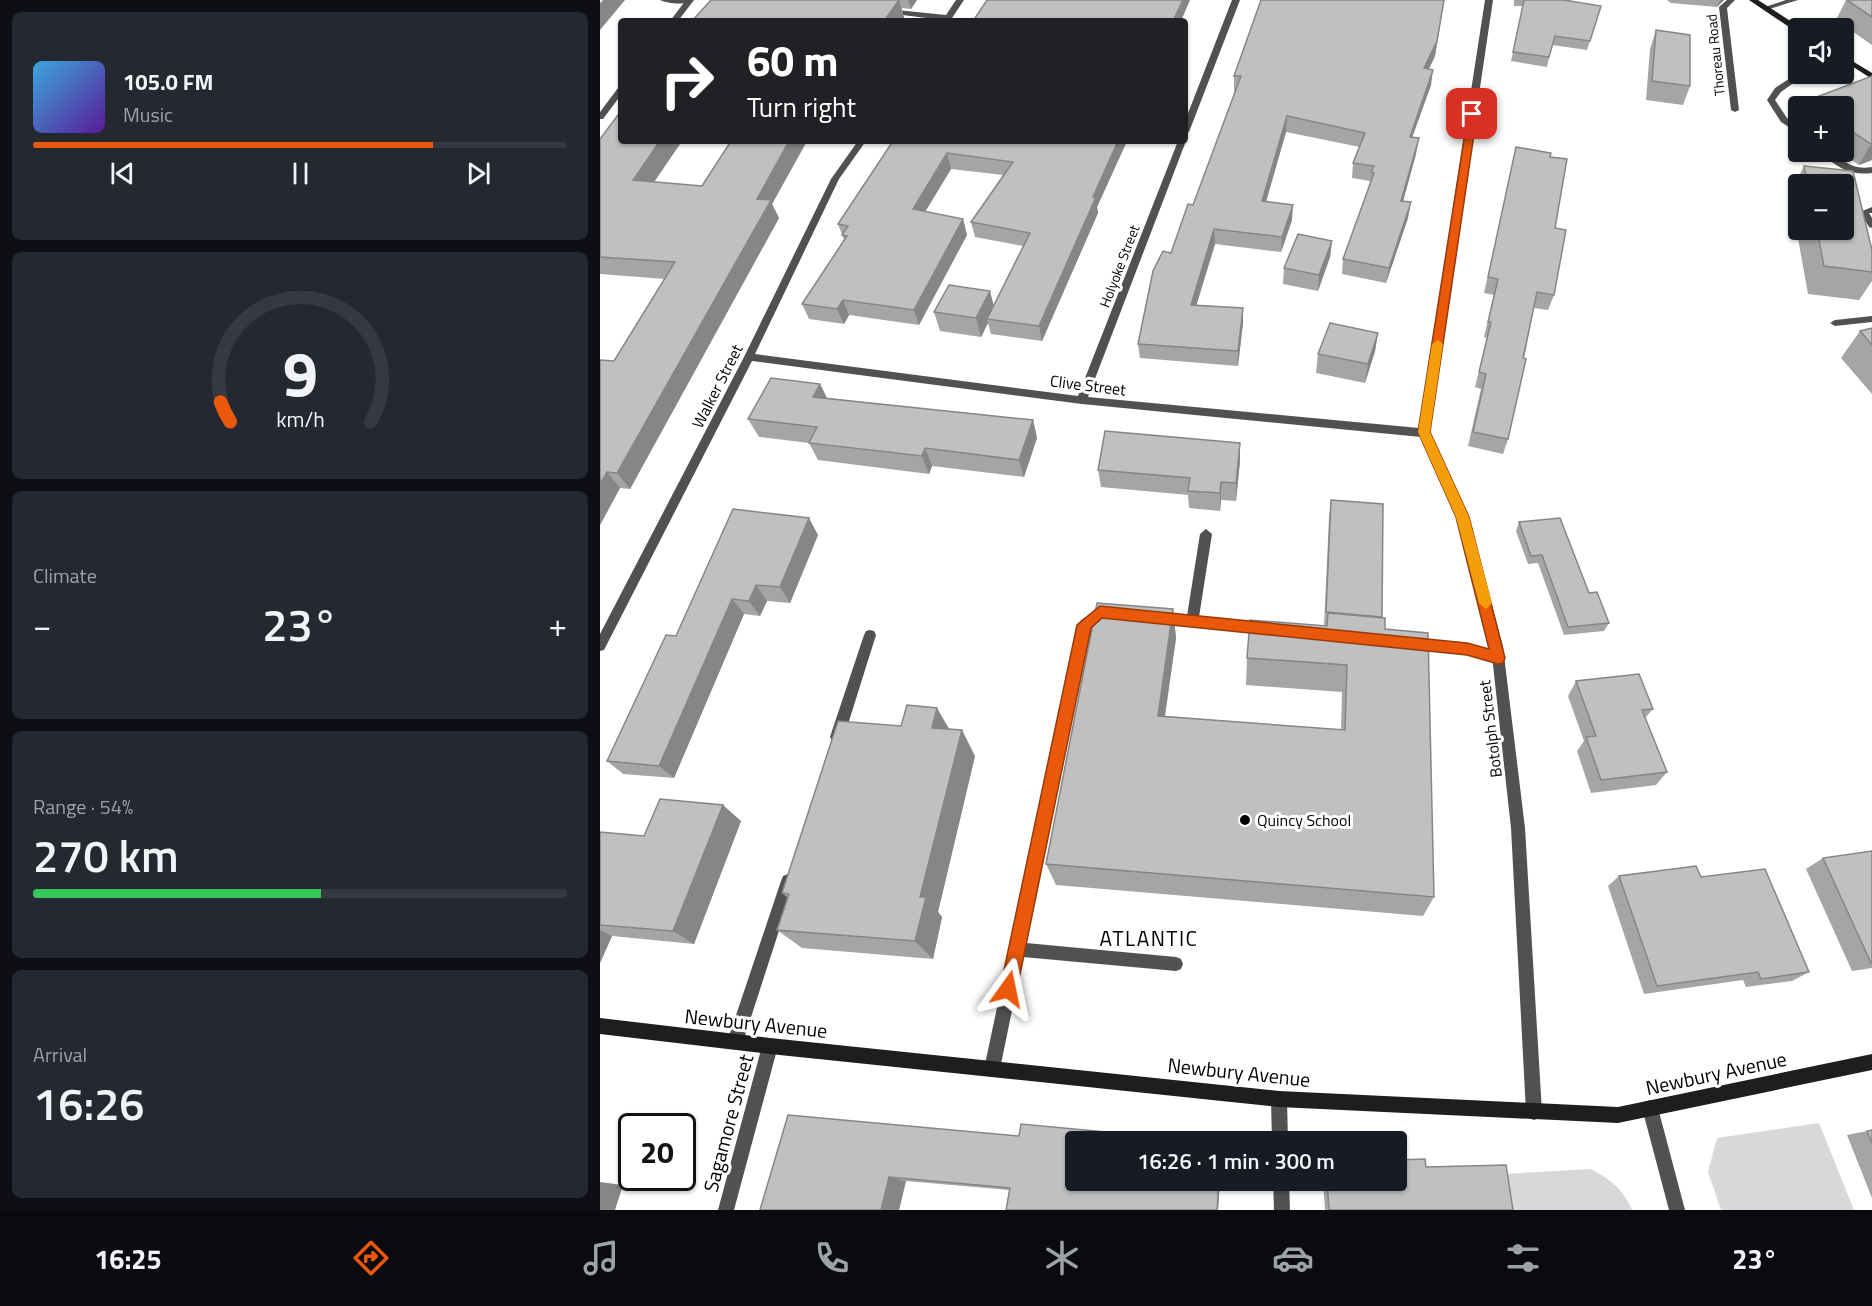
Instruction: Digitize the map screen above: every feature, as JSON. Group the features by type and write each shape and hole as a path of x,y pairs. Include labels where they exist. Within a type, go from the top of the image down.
{"street":[{"path":"664,0 689,1"},
{"path":"949,18 960,0"},
{"path":"1188,124 1236,0"},
{"path":"1425,433 1490,0"},
{"name":"Thoreau Road","path":"1731,0 1723,7 1735,110"},
{"path":"1754,0 1788,22"},
{"path":"1766,8 1794,0"},
{"path":"676,18 689,1"},
{"path":"882,11 940,18"},
{"path":"1854,65 1872,77"},
{"path":"1788,83 1778,90 1771,100 1788,123"},
{"path":"600,117 618,94"},
{"name":"Walker Street","path":"600,646 749,357 835,179 860,144"},
{"name":"Holyoke Street","path":"1082,400 1181,144"},
{"path":"1837,162 1846,169 1861,172 1872,170"},
{"path":"1872,210 1864,213 1872,225"},
{"path":"1835,323 1872,319"},
{"name":"Clive Street","path":"749,357 1082,400 1425,433"},
{"name":"Botolph Street","path":"1425,433 1462,517 1498,658 1518,828 1534,1112"},
{"path":"1192,621 1206,534"},
{"path":"992,1069 1084,625 1100,612 1123,614"},
{"path":"1146,616 1272,629"},
{"path":"833,748 870,635"},
{"path":"1399,642 1467,649 1498,658"},
{"path":"735,1042 791,873"},
{"path":"1016,949 1176,964"},
{"name":"Newbury Avenue","path":"600,1026 1279,1099 1618,1115 1872,1062"},
{"name":"Sagamore Street","path":"726,1210 770,1046"},
{"path":"1279,1099 1280,1131"},
{"path":"1650,1108 1677,1210"},
{"path":"1281,1191 1282,1210"}],"shaded area":[{"path":"1819,1123 1854,1210 1721,1210 1708,1172 1717,1138"},
{"path":"1591,1169 1616,1186 1625,1196 1632,1210 1510,1210 1504,1174"}],"building":[{"path":"711,0 899,0 886,18 695,18"},
{"path":"987,0 1183,0 1174,18 975,18"},
{"path":"1261,0 1444,0 1437,41 1424,68 1433,70 1410,137 1419,138 1401,201 1411,202 1389,268 1343,259 1374,173 1371,172 1374,166 1353,163 1365,133 1287,116 1262,201 1293,205 1282,237 1214,229 1191,305 1243,308 1238,351 1138,344 1153,271 1163,251 1171,253 1188,204 1193,205 1241,76 1234,76"},
{"path":"1524,0 1564,0 1601,6 1590,41 1555,36 1549,57 1513,52"},
{"path":"1847,0 1872,0 1872,17"},
{"path":"1656,30 1690,35 1690,86 1652,81"},
{"path":"1872,76 1871,144 1854,133 1854,96 1819,96"},
{"path":"618,115 618,144 658,144 633,180 702,186 729,144 787,144 757,199 771,200 617,473 607,472 600,484 600,360 614,361 675,262 600,257 600,139"},
{"path":"891,144 1117,144 1039,326 987,319 1030,233 971,222 1013,162 947,153 913,209 963,219 914,310 843,300 837,309 802,304 847,236 842,235 848,226 838,224"},
{"path":"1516,147 1551,153 1550,157 1567,159 1555,228 1566,230 1554,295 1537,292 1523,358 1526,359 1508,439 1473,432 1486,374 1479,372 1498,279 1488,277"},
{"path":"1804,166 1853,171 1854,174 1806,174"},
{"path":"1854,175 1872,250 1872,272 1824,266 1819,240 1854,240"},
{"path":"1298,234 1332,241 1319,275 1284,268"},
{"path":"949,285 990,291 976,318 934,312"},
{"path":"1330,323 1378,333 1368,364 1318,354"},
{"path":"1872,328 1872,345 1860,331"},
{"path":"771,378 820,384 813,397 1033,420 1019,460 925,448 922,456 809,443 817,427 748,419"},
{"path":"1105,431 1240,443 1236,483 1221,482 1220,493 1188,491 1190,478 1098,470"},
{"path":"1331,500 1383,504 1382,617 1326,612"},
{"path":"733,509 809,518 780,587 756,585 749,601 732,599 659,766 607,761 666,635 676,636"},
{"path":"1560,518 1589,593 1597,592 1609,623 1568,627 1542,555 1531,556 1519,522"},
{"name":"Quincy School","path":"1097,603 1173,609 1158,716 1345,730 1347,665 1247,658 1250,620 1327,626 1328,613 1385,618 1385,629 1428,633 1434,897 1046,864"},
{"path":"1639,674 1653,709 1642,710 1667,772 1601,780 1586,737 1596,736 1576,681"},
{"path":"907,705 937,708 932,728 962,730 920,897 926,897 915,941 777,930 789,894 782,893 838,721 901,726"},
{"path":"660,799 723,805 673,931 600,925 600,832 644,836"},
{"path":"1872,851 1872,962 1871,963 1823,858"},
{"path":"1696,866 1701,877 1765,869 1809,972 1761,979 1758,972 1657,986 1619,876"},
{"path":"788,1115 1019,1136 1021,1124 1096,1131 1065,1131 1065,1191 1218,1191 1217,1210 1006,1210 1010,1188 889,1177 881,1210 760,1210"},
{"path":"1872,1130 1872,1143 1867,1131"},
{"path":"1425,1159 1426,1167 1506,1165 1513,1210 1329,1210 1328,1191 1407,1191 1407,1160"}],"slow traffic":[{"path":"1438,344 1424,432 1462,517 1486,603"}],"place":[{"name":"Quincy School","path":"1245,820"}],"district":[{"name":"ATLANTIC","path":"1149,938"}],"route":[{"path":"1008,989 1084,625 1100,612 1467,649 1498,658 1462,517 1424,432 1472,114"}]}
